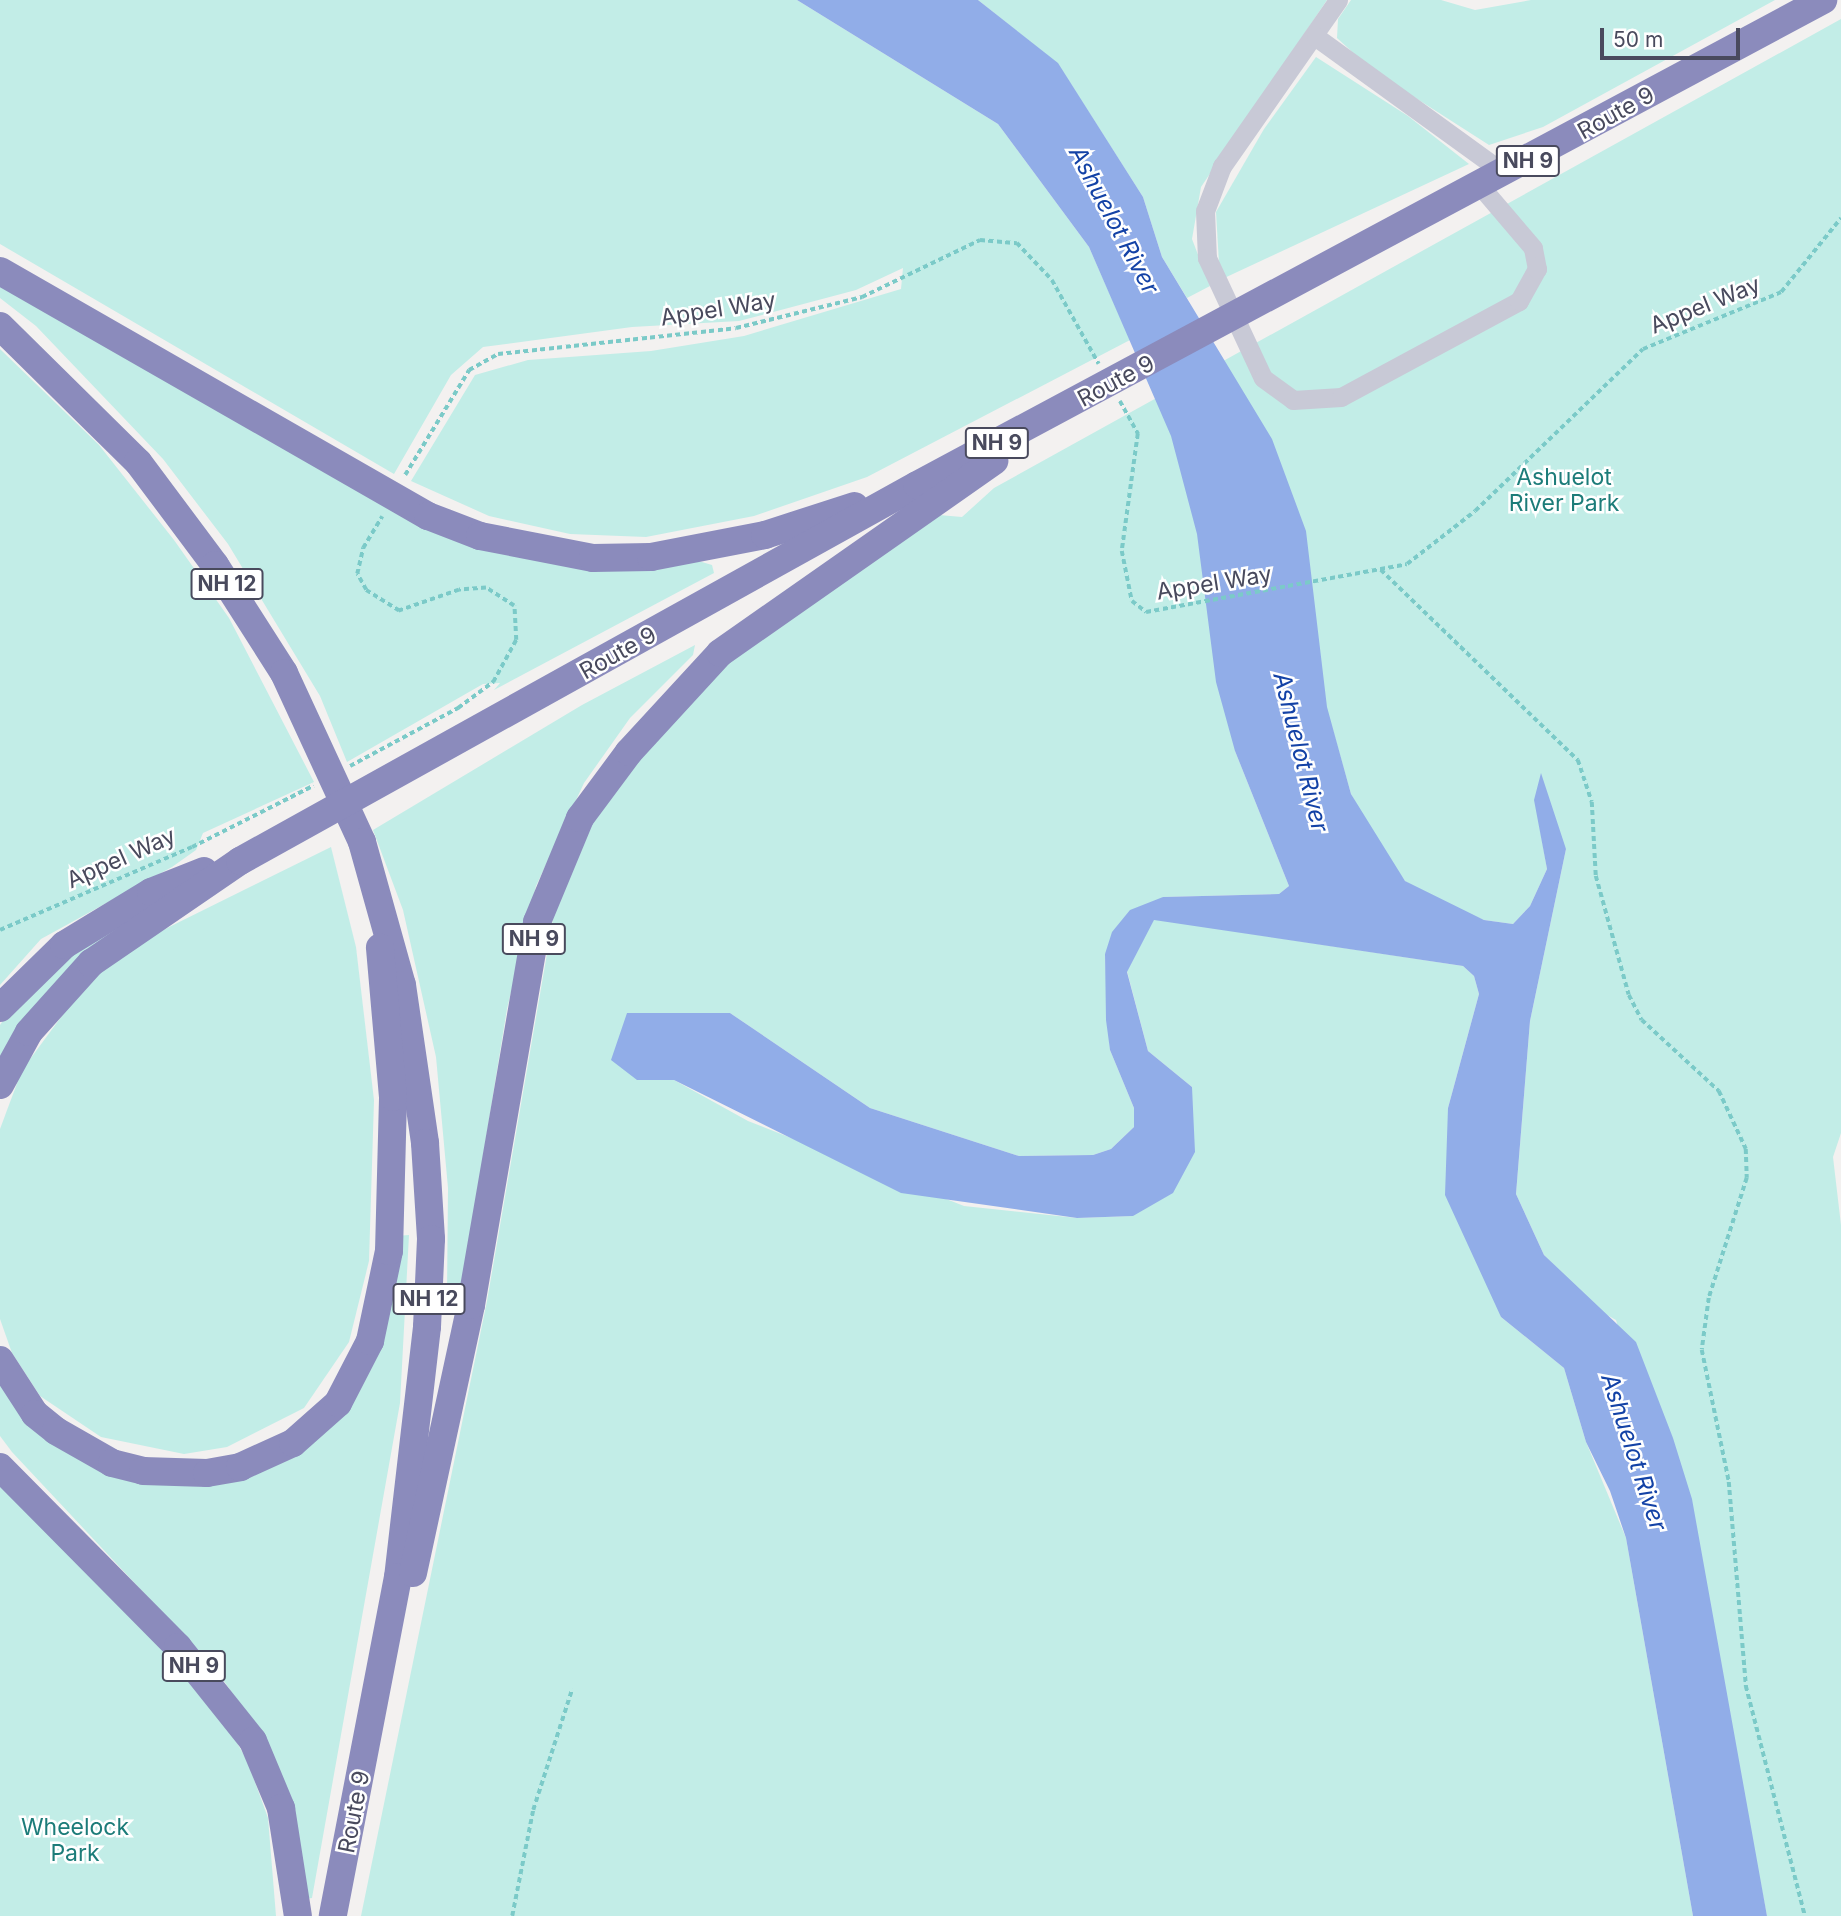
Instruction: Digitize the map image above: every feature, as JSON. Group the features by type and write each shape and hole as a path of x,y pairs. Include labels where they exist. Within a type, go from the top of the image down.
{"highway":[{"name":"Route 9","path":"240,861 412,769 917,485 1493,181 1823,0"},
{"path":"0,271 428,516 538,550 593,558 704,549 917,485"},
{"name":"NH 12","path":"0,326 106,425 215,565 314,731 362,842 377,893 418,1079 431,1239 419,1420 375,1707"},
{"name":"NH 9","path":"375,1707 429,1517 537,922 580,818 629,752 720,653 1078,401"},
{"path":"0,1085 37,1022 91,963 240,861"},
{"name":"NH 9","path":"0,1008 64,945 98,922 151,892 240,861"},
{"path":"0,1360 35,1414 63,1437 112,1463 144,1471 177,1474 240,1467 293,1443 338,1403 370,1341 389,1251 393,1097 377,893"},
{"name":"NH 9","path":"0,1467 178,1647 253,1741 281,1808 298,1916"},
{"name":"Route 9","path":"333,1916 375,1707"}],"lane":[{"path":"1317,37 1493,181 1533,248 1537,269 1519,301 1341,397 1317,402 1280,394 1263,378 1218,287 1203,224 1211,186 1222,166 1317,37 1338,0"}],"path":[{"name":"Appel Way","path":"1118,398 1138,434 1122,551 1132,601 1146,612 1342,579 1407,564 1435,546 1643,349 1781,292 1841,218"},
{"name":"Appel Way","path":"405,475 469,370 498,354 736,328 862,297 980,240 1017,243 1052,280 1105,374"},
{"path":"382,516 363,548 357,574 381,604 406,610 459,590 486,588 514,606 516,625 513,650 493,682 403,738"},
{"path":"1381,570 1577,760 1590,792 1596,876 1629,995 1642,1020 1719,1091 1746,1149 1747,1178 1709,1298 1702,1350 1729,1482 1746,1686 1805,1916"},
{"name":"Appel Way","path":"0,930 255,816"},
{"path":"512,1916 533,1810 572,1689"}],"green space":[{"path":"0,0 797,0 998,124 1089,247 1130,340 867,477 754,516 646,537 570,534 489,516 411,481 475,375 528,360 651,351 744,336 901,289 903,268 856,290 739,321 632,327 483,347 451,375 394,474 0,244"},
{"path":"978,0 1327,0 1201,187 1192,239 1210,286 1187,298 1162,257 1143,197 1058,64"},
{"path":"1351,0 1441,0 1475,10 1531,0 1775,0 1543,127 1489,145 1372,70 1337,38 1338,19"},
{"name":"Ashuelot River Park","path":"1841,19 1841,1133 1833,1157 1841,1225 1841,1916 1767,1916 1726,1708 1616,1320 1598,1310 1544,1255 1516,1194 1530,1021 1566,849 1535,800 1547,869 1530,906 1513,924 1484,920 1429,897 1405,881 1380,848 1351,794 1332,727 1235,751 1289,886 1279,894 1163,897 1105,954 1110,1050 1134,1108 1134,1127 1111,1149 1093,1155 1019,1156 870,1108 730,1013 627,1013 637,1080 674,1080 748,1121 964,1206 1077,1218 1133,1216 1192,1087 1148,1051 1127,971 1154,919 1463,966 1474,976 1479,994 1448,1108 1501,1317 1564,1368 1586,1442 1626,1538 1693,1916 361,1916 487,1301 558,890 593,813 656,736 738,650 939,515 962,517 994,488"},
{"path":"1316,57 1408,116 1469,164 1220,280 1216,212 1264,129"},
{"path":"0,278 424,521 702,562 712,565 714,573 494,690 500,683 483,684 347,762 320,696 228,544 163,459 36,326 0,298"},
{"path":"0,349 99,445 174,540 229,618 314,782 203,833 196,850 172,867 41,939 0,985"},
{"path":"695,645 693,655 630,718 584,783 536,886 507,1009 462,1286 453,1305 447,1294 448,1188 436,1057 403,910 373,830 582,705"},
{"path":"331,847 356,947 374,1100 369,1261 349,1342 304,1408 227,1447 184,1454 101,1437 40,1396 12,1353 0,1319 0,1129 22,1070 84,986 115,961 151,936"},
{"path":"139,906 0,1069 0,1025 21,994"},
{"path":"409,1235 400,1403 312,1898 304,1899 244,1710 217,1671 0,1436 0,1378 32,1419 190,1479 326,1421 396,1236"},
{"name":"Wheelock Park","path":"0,1477 212,1700 247,1760 268,1818 276,1916 0,1916"}],"water":[{"name":"Ashuelot River","path":"797,0 978,0 1058,63 1143,197 1162,257 1272,439 1306,531 1327,707 1351,794 1405,881 1484,920 1513,924 1530,906 1547,869 1534,800 1541,773 1566,849 1530,1021 1516,1194 1544,1255 1636,1342 1673,1438 1692,1499 1767,1916 1693,1916 1626,1538 1610,1491 1586,1442 1564,1368 1501,1317 1445,1195 1448,1108 1479,994 1474,976 1463,966 1154,920 1127,972 1148,1051 1192,1087 1195,1152 1173,1193 1133,1216 1077,1218 901,1193 674,1080 637,1080 611,1060 627,1013 730,1013 870,1108 1019,1156 1093,1155 1111,1149 1134,1127 1134,1108 1110,1050 1106,1020 1105,954 1112,932 1130,910 1163,897 1279,894 1289,886 1235,751 1216,682 1197,534 1171,436 1089,247 998,124"}]}
